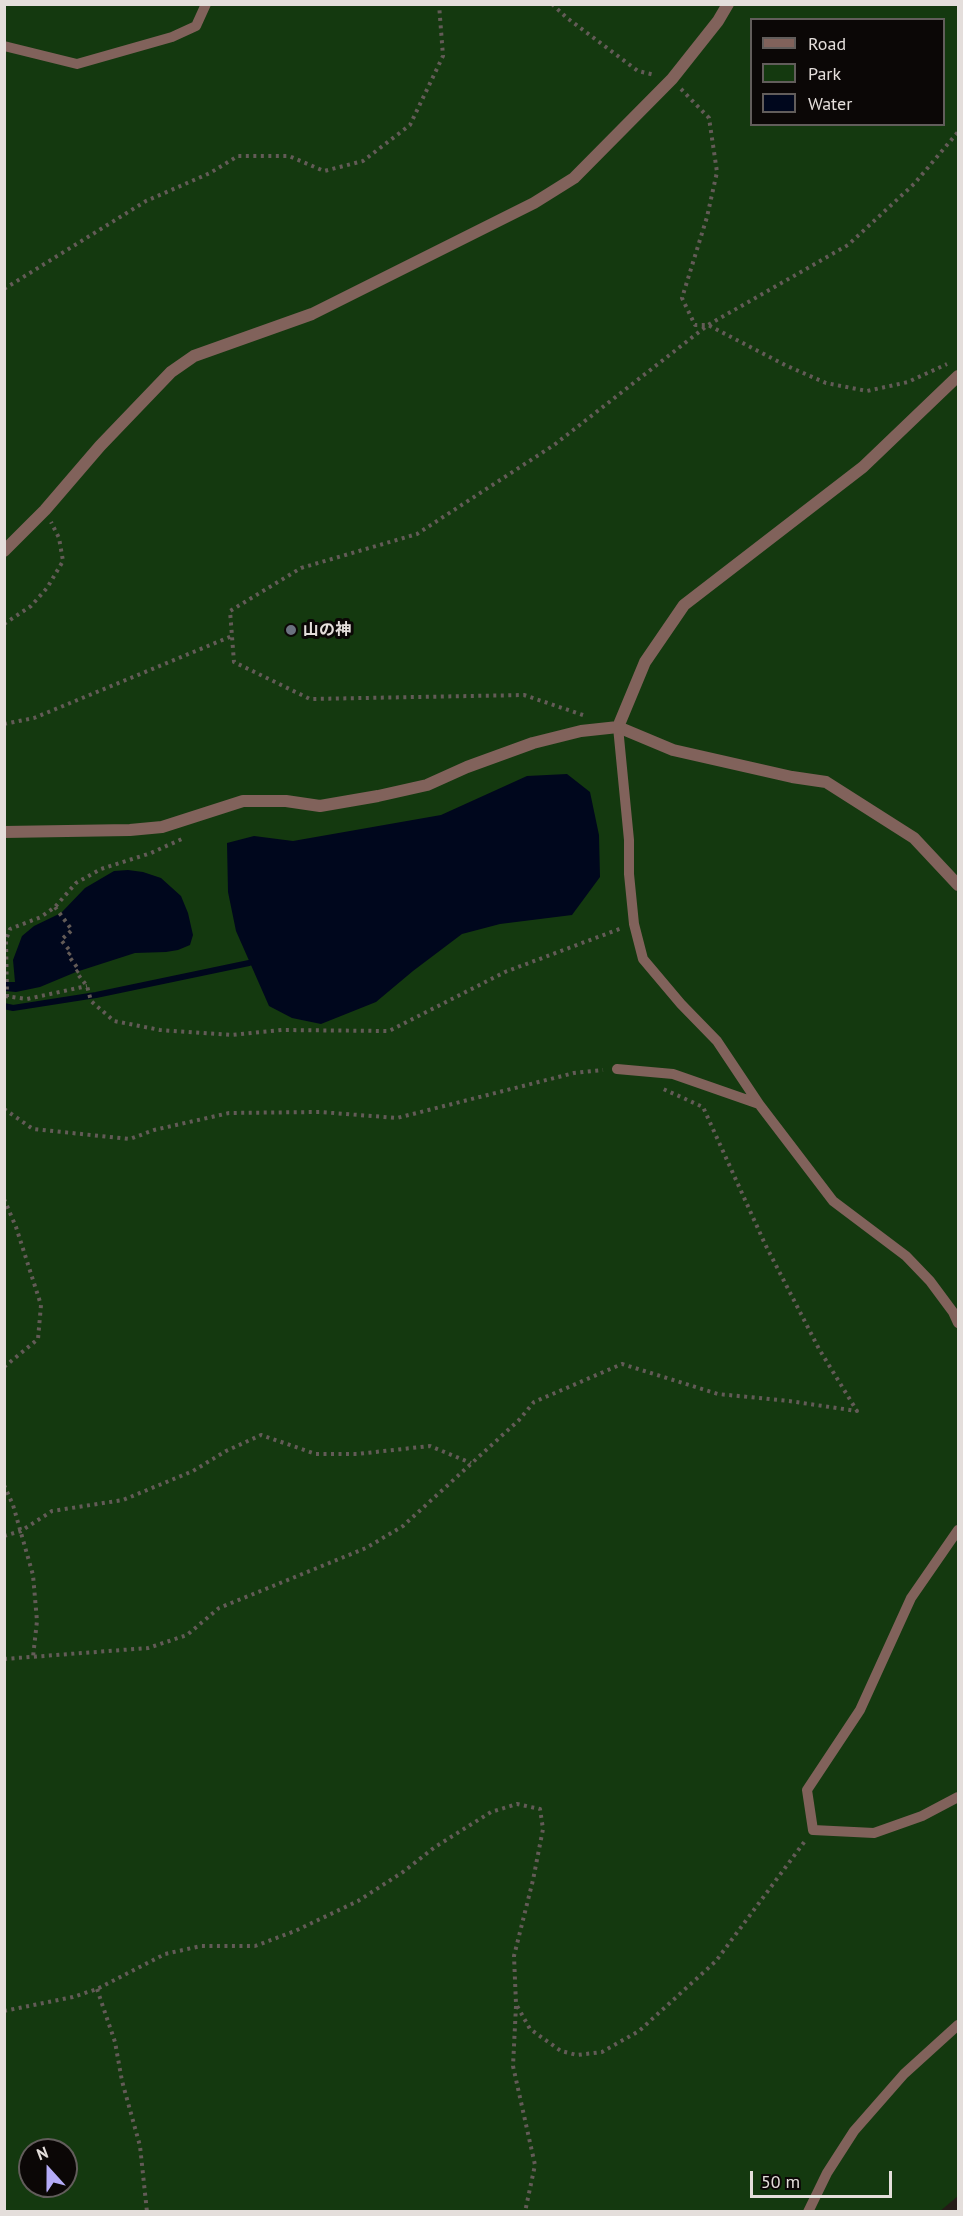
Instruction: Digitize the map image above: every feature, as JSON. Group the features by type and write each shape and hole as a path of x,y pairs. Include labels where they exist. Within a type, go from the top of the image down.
{"street":[{"path":"4,551 45,510 100,446 171,372 194,356 312,314 534,203 574,178 672,79 718,21 728,4"},
{"path":"618,727 645,662 684,605 863,466 958,376"},
{"path":"4,832 130,830 162,827 243,801 286,801 320,806 332,804 427,785 467,767 533,743 581,731 618,727 673,750 792,777 826,782 914,838 958,885"}],"lane":[{"path":"4,46 77,64 172,37 196,26 206,4"},
{"path":"618,727 629,840 629,874 634,924 643,959 681,1004 717,1041 759,1104 833,1201 906,1256 930,1281 953,1312 958,1323"},
{"path":"616,1069 673,1074 759,1104"},
{"path":"958,1530 911,1599 860,1710 807,1790 813,1830 874,1833 922,1816 958,1797"},
{"path":"808,2211 827,2173 854,2131 904,2074 958,2025"}],"path":[{"path":"4,289 146,201 210,173 238,156 289,156 324,171 363,161 410,125 443,56 439,4"},
{"path":"552,4 567,18 638,71 672,79 709,118 717,172 707,217 682,298 695,325 708,325 785,365 826,383 867,391 908,382 953,361"},
{"path":"586,716 524,695 310,699 234,662 230,611 301,568 417,534 554,445 708,325 848,245 914,184 958,132"},
{"path":"4,624 31,606 47,588 63,561 59,538 45,510"},
{"path":"4,724 34,718 232,636"},
{"path":"87,986 27,999 6,997 8,991 6,940 10,929 41,917 55,907 76,883 101,869 151,853 187,836"},
{"path":"55,907 72,930 60,940 71,952 68,956 79,970 76,972 87,986 91,1001 114,1021 160,1030 232,1035 282,1030 389,1031 505,972 634,924"},
{"path":"4,1109 33,1129 130,1139 154,1130 229,1113 320,1112 398,1118 574,1074 616,1069"},
{"path":"4,1659 148,1648 188,1635 219,1608 366,1548 403,1526 519,1420 534,1402 622,1364 718,1394 857,1411 819,1349 765,1245 703,1107 651,1084"},
{"path":"4,1199 16,1227 41,1305 38,1339 4,1367"},
{"path":"4,1536 21,1531 52,1511 123,1500 193,1471 226,1451 261,1435 316,1454 357,1454 430,1446 471,1464"},
{"path":"4,1485 13,1505 33,1575 37,1621 33,1657"},
{"path":"4,2011 73,1997 97,1989 165,1954 201,1946 255,1946 295,1932 358,1901 403,1872 435,1847 491,1812 517,1804 540,1809 543,1829 514,1956 516,2004 513,2066 535,2165 525,2211"},
{"path":"516,2004 530,2029 561,2051 577,2055 602,2052 621,2042 639,2031 716,1960 813,1830"},
{"path":"97,1989 115,2042 122,2081 140,2146 147,2211"}],"green space":[{"path":"5,5 958,5 958,2196 939,2212 5,2212"}],"water":[{"path":"567,774 590,792 599,835 600,877 572,915 500,924 462,934 376,1002 321,1024 292,1018 269,1006 236,931 228,892 227,843 254,836 293,841 441,815 527,776"},
{"path":"128,870 161,878 181,896 193,935 190,945 166,952 135,953 76,972 40,987 16,992 5,991 5,982 15,982 13,960 22,936 34,926 61,913 85,888 114,871"}],"waterway":[{"path":"4,1006 13,1008 96,995 249,963"}],"place":[{"name":"山の神","path":"291,630"}]}
